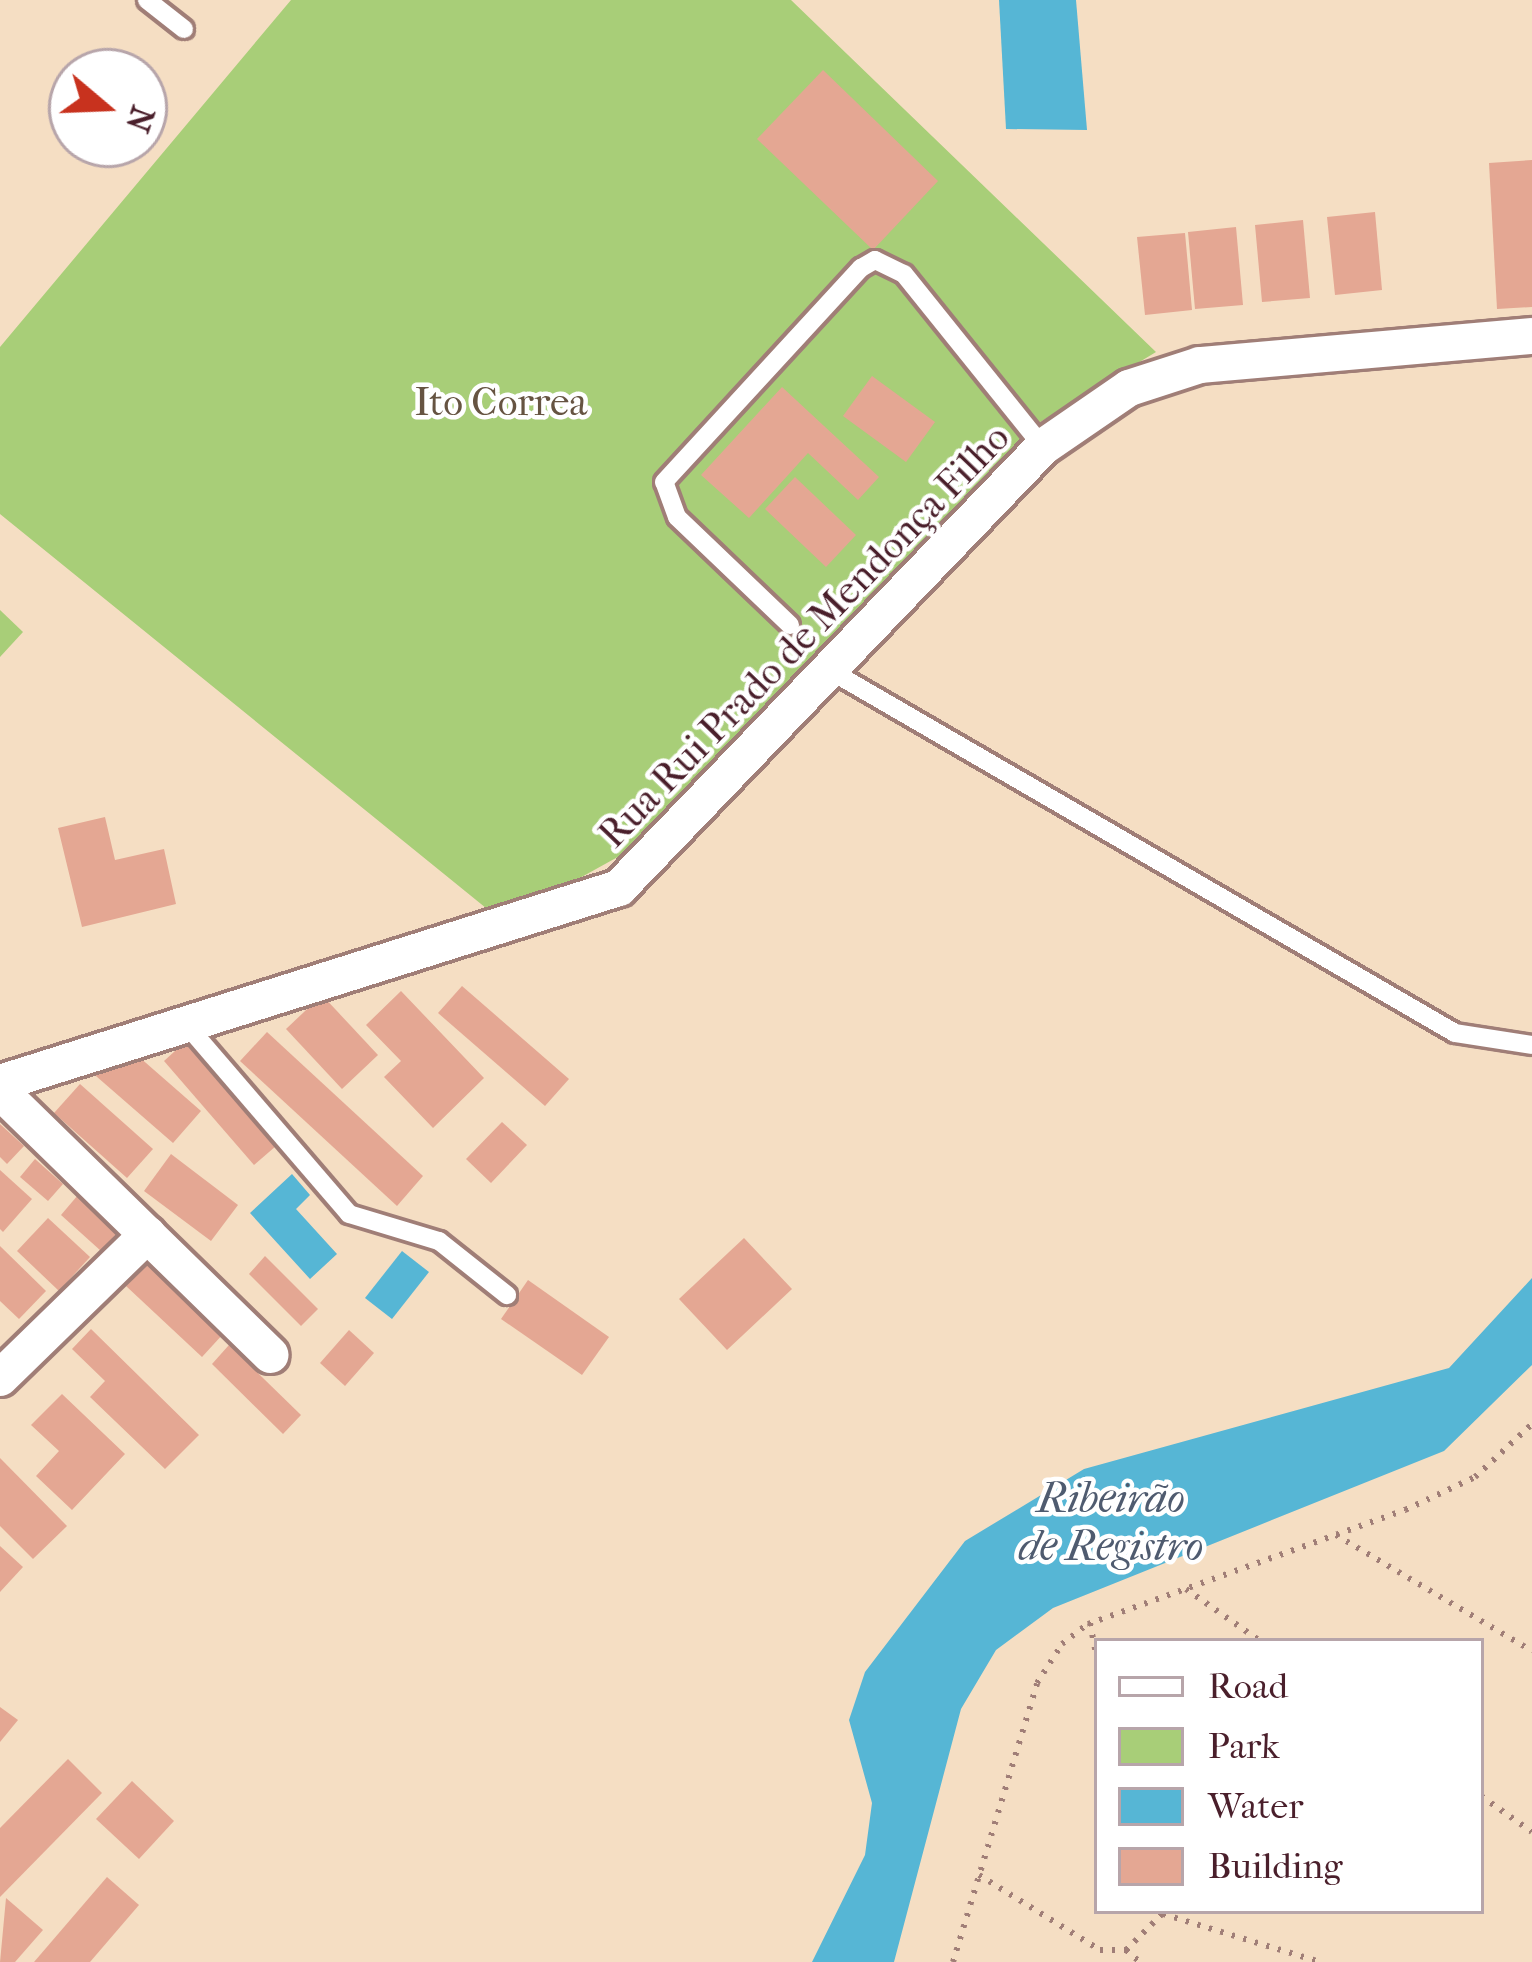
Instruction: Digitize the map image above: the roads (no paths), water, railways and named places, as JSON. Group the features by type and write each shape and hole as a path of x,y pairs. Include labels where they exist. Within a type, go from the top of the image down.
{"street":[{"name":"Rua Rui Prado de Mendonça Filho","path":"0,1087 184,1022 522,927 620,888 1043,448 1129,388 1200,365 1532,336"},
{"path":"0,1087 271,1355"},
{"path":"0,1378 148,1234"}],"lane":[{"path":"147,0 184,29"},
{"path":"790,625 677,518 664,482 861,268 875,260 904,274 1043,448"},
{"path":"831,671 1455,1033 1532,1045"},
{"path":"184,1022 350,1214 439,1241 507,1295"}],"water":[{"path":"999,0 1076,0 1087,130 1006,129"},
{"path":"292,1174 310,1195 296,1209 337,1254 310,1279 250,1213"},
{"path":"402,1251 429,1272 392,1319 365,1298"},
{"name":"Ribeirão de Registro","path":"1532,1278 1532,1365 1444,1451 1053,1608 996,1650 961,1709 894,1962 812,1962 865,1855 872,1803 849,1720 865,1672 965,1541 1084,1469 1449,1368"}],"park label":[{"name":"Ito Correa","path":"501,402"}]}
